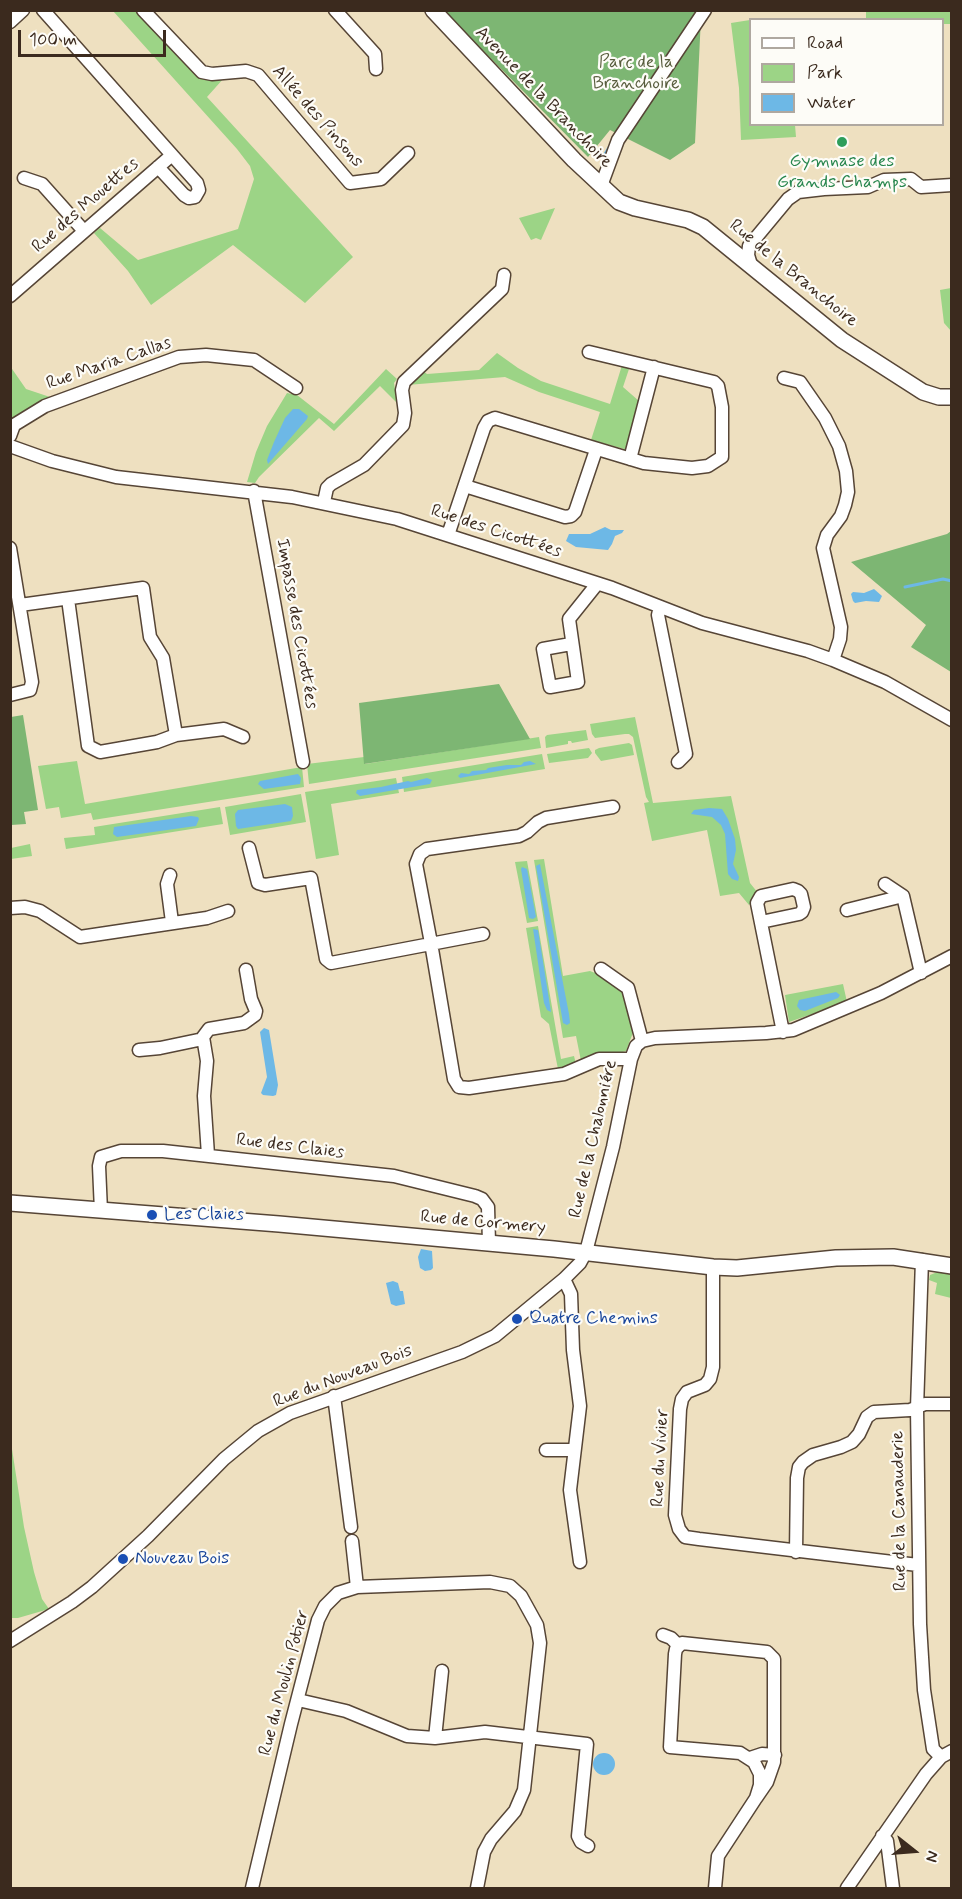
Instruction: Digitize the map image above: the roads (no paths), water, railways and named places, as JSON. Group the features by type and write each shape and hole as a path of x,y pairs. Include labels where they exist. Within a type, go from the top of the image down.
{"main road":[{"name":"Avenue de la Branchoire","path":"433,10 601,186"},
{"name":"Rue de la Branchoire","path":"601,186 625,204 688,220 703,228 842,340 919,390 950,400"},
{"name":"Rue de Cormery","path":"10,1203 489,1243 713,1267 773,1266 863,1257 893,1257 951,1266"}],"street":[{"path":"10,22 23,10"},
{"name":"Rue des Mouettes","path":"43,10 197,183 199,190 197,195 192,198 186,197 158,167"},
{"name":"Allée des Pinsons","path":"143,10 202,72 212,74 246,71 258,75 350,183 381,179 408,153"},
{"path":"335,10 375,54 376,69"},
{"path":"601,186 618,140 705,10"},
{"name":"Rue des Mouettes","path":"10,296 172,155"},
{"path":"24,178 42,184 84,231"},
{"path":"751,265 749,246 788,199 798,192 868,187 885,180 911,179 921,187 951,185"},
{"path":"324,502 331,484 364,465 403,424 405,412 402,390 404,382 502,289 504,275"},
{"path":"448,535 484,428 488,421 495,418 630,459 692,468 708,466 722,457 722,407 718,386 714,382 589,352"},
{"name":"Rue Maria Callas","path":"10,436 14,425 45,405 179,357 206,355 254,360 296,388"},
{"path":"630,459 654,367"},
{"path":"784,378 800,382 825,418 839,446 846,471 848,492 845,506 841,516 827,535 824,548 841,627 840,639 833,660"},
{"name":"Rue des Cicottées","path":"10,446 52,461 116,477 254,491 324,502 397,519 597,584 728,631 808,651 833,660 885,682 951,720"},
{"path":"465,486 565,517 571,516 596,450"},
{"name":"Impasse des Cicottées","path":"254,491 303,762"},
{"path":"10,548 32,682 27,692 10,695"},
{"path":"572,644 570,619 597,584"},
{"path":"20,605 143,588 150,637 163,658 176,735"},
{"path":"68,600 88,746 100,752 156,742 176,735 224,729 243,737"},
{"path":"660,607 658,615 686,754 678,762"},
{"path":"613,807 546,818 519,836 427,849 418,858 416,864 454,1079 459,1087 470,1088 564,1074 599,1059 631,1059"},
{"path":"249,848 258,883 265,885 312,878 326,959 331,963 483,934"},
{"path":"170,874 167,884 172,922"},
{"path":"885,884 903,896 921,973"},
{"path":"847,910 903,896"},
{"path":"10,908 26,907 40,911 80,937 207,918 228,911"},
{"path":"761,922 783,1032"},
{"path":"601,969 628,988 642,1041 655,1038 783,1032 806,1025 951,957"},
{"path":"208,1155 204,1096 207,1061 204,1034 209,1029 244,1023 255,1015 256,1008 251,999 246,970"},
{"path":"139,1050 203,1040"},
{"name":"Rue de la Chalonniére","path":"585,1252 613,1147 631,1059 636,1046 642,1041"},
{"name":"Rue des Claies","path":"101,1211 99,1160 105,1154 138,1150 208,1155 295,1167 394,1176 474,1196 488,1207 489,1243"},
{"name":"Rue du Nouveau Bois","path":"10,1641 92,1587 148,1536 224,1459 258,1431 290,1413 462,1352 495,1336 564,1279 580,1263 585,1252"},
{"name":"Rue de la Canauderie","path":"922,1260 917,1408 918,1565 922,1672 939,1756"},
{"name":"Rue du Vivier","path":"713,1267 713,1367 710,1379 705,1385 687,1392 682,1399 680,1409 675,1515 678,1529 685,1537 918,1565"},
{"path":"564,1279 571,1294 573,1350 580,1406 570,1490 580,1562"},
{"path":"334,1396 351,1527"},
{"path":"796,1552 797,1472 803,1462 813,1455 852,1442 859,1434 867,1417 874,1413 917,1408 925,1404 951,1404"},
{"path":"546,1450 574,1450"},
{"path":"352,1541 357,1587"},
{"name":"Rue du Moulin Potier","path":"252,1888 291,1724 321,1612 333,1596 357,1587 490,1582 505,1584 516,1590 530,1610 539,1632 526,1782 515,1811 491,1839 484,1852 477,1888"},
{"path":"663,1635 671,1638 678,1645"},
{"path":"678,1645 686,1643 770,1654 775,1663 775,1755 771,1774 720,1850 716,1862 715,1888"},
{"path":"678,1645 675,1654 670,1747 735,1752 750,1758 760,1774 760,1785 756,1798"},
{"path":"435,1738 442,1671"},
{"path":"298,1700 346,1711 407,1736 435,1738 478,1732 587,1744 578,1836 581,1842 588,1846"},
{"path":"750,1758 762,1754 775,1755"},
{"path":"847,1888 939,1756"},
{"path":"882,1836 887,1841 893,1888"}],"water":[{"path":"293,409 299,409 308,416 307,419 268,464 267,460 274,442 285,418"},
{"path":"605,527 611,530 624,530 615,536 608,550 576,547 566,541 569,534 590,534"},
{"path":"874,589 882,596 879,602 855,603 853,601 851,594 853,592 864,593"},
{"path":"530,761 536,764 460,778 458,776 461,773 469,774 472,771 488,768 521,765"},
{"path":"298,774 301,778 300,784 264,789 258,784 260,781"},
{"path":"427,778 432,780 430,784 360,796 356,793 357,790"},
{"path":"285,804 292,807 291,821 238,829 236,826 235,814 238,810"},
{"path":"722,809 728,819 735,839 736,850 733,864 739,877 738,881 732,879 728,874 725,834 721,825 712,817 691,814 694,810"},
{"path":"191,816 199,819 196,826 117,837 113,834 114,827"},
{"path":"540,864 569,1014 570,1023 567,1025 563,1023 536,866"},
{"path":"522,867 527,869 536,917 533,919 529,918"},
{"path":"533,929 538,930 551,1012 547,1010 544,1003"},
{"path":"836,992 840,995 838,998 805,1011 800,1010 797,1006 799,1000"},
{"path":"264,1028 269,1030 278,1085 276,1095 273,1096 261,1093 267,1077 260,1032"},
{"path":"421,1249 432,1251 433,1268 431,1270 425,1271 420,1268 418,1257"},
{"path":"393,1281 398,1283 400,1291 403,1291 405,1304 396,1306 391,1304 386,1283"},
{"path":"604,1753 614,1760 615,1764 608,1774 604,1775 594,1768 593,1764 600,1754"}],"waterway":[{"path":"603,157 610,146"},
{"path":"905,587 943,579 952,581"}],"place":[{"name":"Gymnase des Grands Champs","path":"842,142"},
{"name":"Les Claies","path":"152,1215"},
{"name":"Quatre Chemins","path":"517,1319"},
{"name":"Nouveau Bois","path":"123,1559"}],"park label":[{"name":"Parc de la Branchoire","path":"636,73"}]}
